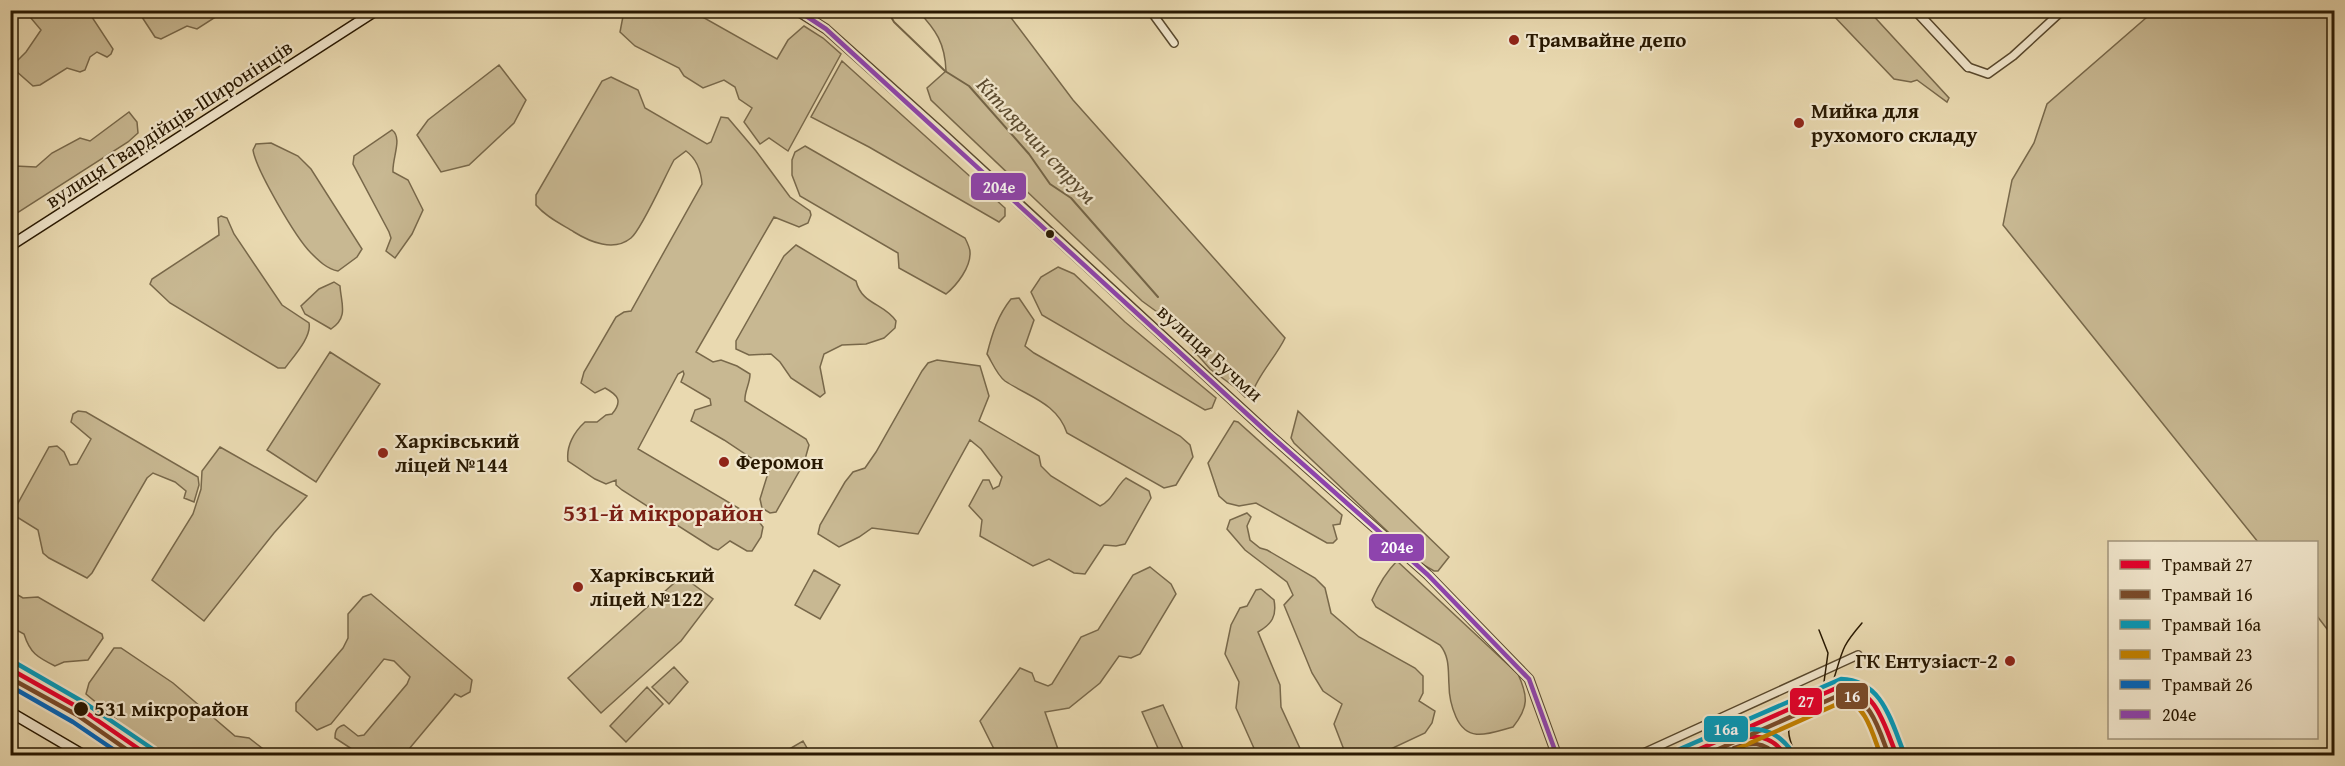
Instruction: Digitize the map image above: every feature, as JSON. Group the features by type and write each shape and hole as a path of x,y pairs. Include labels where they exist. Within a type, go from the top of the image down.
{"main road":[{"name":"вулиця Гвардійців-Широнінців","path":"10,246 377,10"},
{"path":"10,712 85,756"}],"street":[{"name":"вулиця Бучми","path":"796,10 826,29 1270,435 1428,575 1529,679 1557,756"},
{"path":"1150,10 1174,44"},
{"path":"1915,10 1968,67 1988,74 2013,56 2063,10"},
{"path":"1637,756 1858,655"}],"shaded area":[{"path":"25,11 88,11 113,49 111,54 107,57 97,52 90,57 85,70 80,72 67,68 40,85 33,86 15,70 14,64 26,52 41,30"},
{"path":"138,11 225,11 197,29 187,26 161,39 155,37"},
{"path":"624,11 692,11 777,59 788,40 804,26 823,38 841,54 788,151 769,138 760,144 744,122 752,108 739,99 735,87 724,80 703,88 684,76 679,68 635,46 620,32"},
{"path":"918,11 1006,11 1073,100 1285,338 1258,380 1252,394 1245,397 1210,369 1164,317 1142,301 931,100 927,88 946,71 944,52 930,24"},
{"path":"1829,11 1869,11 1949,98 1947,102 1917,80 1911,82 1894,79"},
{"path":"2154,11 2334,11 2334,638 2318,617 2318,541 2257,541 2003,225 2012,180 2034,143 2047,104"},
{"path":"842,61 1005,208 1005,216 999,222 869,147 811,117"},
{"path":"499,65 526,100 514,123 469,165 441,172 417,135 428,120"},
{"path":"611,77 638,90 645,108 707,144 711,142 721,117 728,118 790,197 810,211 808,223 799,227 774,217 696,352 713,362 721,360 750,374 745,401 806,439 809,445 804,463 776,512 770,513 762,508 760,499 769,470 691,421 695,410 711,405 710,399 681,382 683,371 678,374 638,449 757,519 763,527 761,537 752,551 747,551 730,541 718,550 713,548 622,490 616,485 616,480 606,484 568,461 570,445 581,426 585,422 597,422 606,415 612,414 618,402 616,396 605,388 595,393 581,383 584,372 616,317 631,311 702,184 698,166 686,151 674,160 636,233 624,242 610,245 580,236 544,213 536,205 536,195 602,81"},
{"path":"129,112 137,122 138,133 128,142 11,217 11,169 15,166 36,167 52,153 80,138 90,141"},
{"path":"392,130 397,138 393,172 408,180 423,210 412,234 395,258 386,251 391,238 389,232 353,164 354,156"},
{"path":"271,143 298,156 311,169 362,249 357,257 338,271 323,264 304,245 261,172 253,150 256,144"},
{"path":"805,146 965,238 970,250 970,258 959,281 946,294 899,268 898,253 800,196 792,175 792,160 795,152"},
{"path":"221,216 227,218 234,234 282,305 309,323 305,340 285,368 278,368 170,303 150,284 152,279 219,235 218,218"},
{"path":"796,245 856,281 863,295 896,321 895,328 884,338 866,344 842,345 824,354 820,367 825,393 820,397 791,378 771,354 749,355 736,349 736,341 784,256"},
{"path":"1058,267 1074,274 1125,322 1216,398 1212,408 1205,410 1042,315 1031,292 1041,277"},
{"path":"334,282 340,286 343,309 340,320 331,329 305,314 301,306 319,289"},
{"path":"1019,298 1034,320 1025,346 1180,436 1190,445 1193,457 1176,485 1164,488 1067,433 1056,414 1049,408 1005,381 987,354 1002,312 1011,299"},
{"path":"330,352 380,384 316,482 267,450"},
{"path":"937,360 980,366 989,396 979,421 1039,456 1041,466 1051,476 1100,506 1108,501 1126,478 1149,491 1151,498 1125,544 1104,545 1085,574 1074,573 1049,559 1033,566 980,536 982,520 969,506 983,480 989,480 993,489 999,486 1002,477 981,449 970,440 918,534 872,528 839,547 818,534 820,525 845,482 853,472 865,468 922,371 928,363"},
{"path":"78,411 86,412 198,477 199,485 194,502 184,498 186,491 175,482 153,473 147,478 87,578 43,553 38,530 12,514 49,447 57,446 64,452 70,465 77,464 91,439 71,422 73,414"},
{"path":"1298,411 1449,557 1438,571 1422,564 1294,443 1291,438"},
{"path":"1234,421 1238,422 1342,515 1340,524 1333,525 1337,539 1333,543 1327,543 1256,503 1239,506 1227,503 1219,496 1208,463"},
{"path":"220,447 307,496 274,533 204,621 152,580 193,514 201,489 202,471"},
{"path":"1247,513 1251,517 1247,526 1250,540 1260,548 1315,578 1325,588 1331,613 1359,637 1415,668 1423,676 1423,693 1419,701 1435,711 1432,723 1425,733 1378,755 1346,755 1334,724 1342,704 1323,691 1312,673 1284,605 1293,595 1287,582 1245,550 1227,529 1230,520"},
{"path":"1397,561 1518,674 1524,689 1525,701 1522,713 1513,727 1488,734 1473,734 1467,731 1453,710 1447,659 1440,645 1376,607 1372,600 1374,595 1386,574"},
{"path":"1150,567 1171,584 1176,594 1140,654 1131,658 1119,656 1100,683 1069,708 1045,712 1060,755 997,755 980,721 1020,668 1032,673 1035,681 1048,686 1052,684 1081,637 1098,630 1133,575"},
{"path":"814,570 840,585 820,619 795,605"},
{"path":"682,576 713,599 681,641 601,713 568,678"},
{"path":"1261,589 1274,600 1275,611 1270,623 1258,632 1280,685 1281,707 1303,755 1257,755 1236,708 1239,682 1225,654 1231,625 1240,608 1247,606 1256,590"},
{"path":"11,591 23,598 38,597 102,634 103,638 88,660 64,662 55,666 35,654 24,634 11,627"},
{"path":"371,594 472,680 470,692 461,697 455,694 404,755 361,755 335,738 337,729 344,725 358,736 364,735 407,684 410,677 394,661 384,659 331,724 317,730 296,711 296,703 343,648 348,638 348,614 363,597"},
{"path":"114,648 121,648 173,683 235,736 249,738 271,755 157,755 118,727 117,720 86,694 89,683"},
{"path":"674,667 688,682 669,704 652,687"},
{"path":"647,687 663,704 626,742 610,726"},
{"path":"1163,705 1186,755 1161,755 1142,712"},
{"path":"803,741 811,755 779,755"}],"waterway":[{"name":"Кітлярчин струм","path":"887,10 894,22 945,71 969,86 1029,154 1050,184 1071,198 1158,297"}],"tram line":[{"path":"1746,735 1820,703 1829,691 1845,646 1862,623"},
{"path":"1819,630 1828,653 1824,682"},
{"name":"16a","path":"14,662 85,703 154,750"},
{"name":"27","path":"10,669 81,709 149,756"},
{"name":"16","path":"10,678 77,715 136,756"},
{"name":"16a","path":"1680,749 1841,679 1855,681 1876,694 1889,716 1904,753"},
{"name":"26","path":"10,686 73,722 123,756"},
{"name":"27","path":"1684,756 1841,686 1853,688 1871,702 1884,722 1897,756"},
{"name":"16","path":"1703,756 1842,694 1852,696 1867,708 1878,727 1889,756"},
{"name":"23","path":"1721,756 1844,701 1852,703 1864,714 1881,756"},
{"path":"1796,756 1789,728 1798,712"},
{"path":"1783,716 1779,730 1785,752"},
{"name":"16a","path":"1728,734 1756,729 1772,733 1792,752"},
{"path":"1885,729 1884,743 1888,756"},
{"name":"27","path":"1731,741 1747,737 1762,738 1775,744 1786,756"},
{"path":"1890,741 1903,756"},
{"name":"16","path":"1734,748 1757,744 1777,756"}],"transit line":[{"name":"204е","path":"797,10 826,29 1270,435 1428,575 1529,679 1557,756"}],"place":[{"name":"Трамвайне депо","path":"1514,40"},
{"name":"Мийка для рухомого складу","path":"1799,123"},
{"name":"Харківський ліцей №144","path":"383,453"},
{"name":"Феромон","path":"724,462"},
{"name":"Харківський ліцей №122","path":"578,587"},
{"name":"ГК Ентузіаст-2","path":"2010,661"},
{"name":"531 мікрорайон","path":"81,709"}],"district":[{"name":"531-й мікрорайон","path":"663,513"}]}
